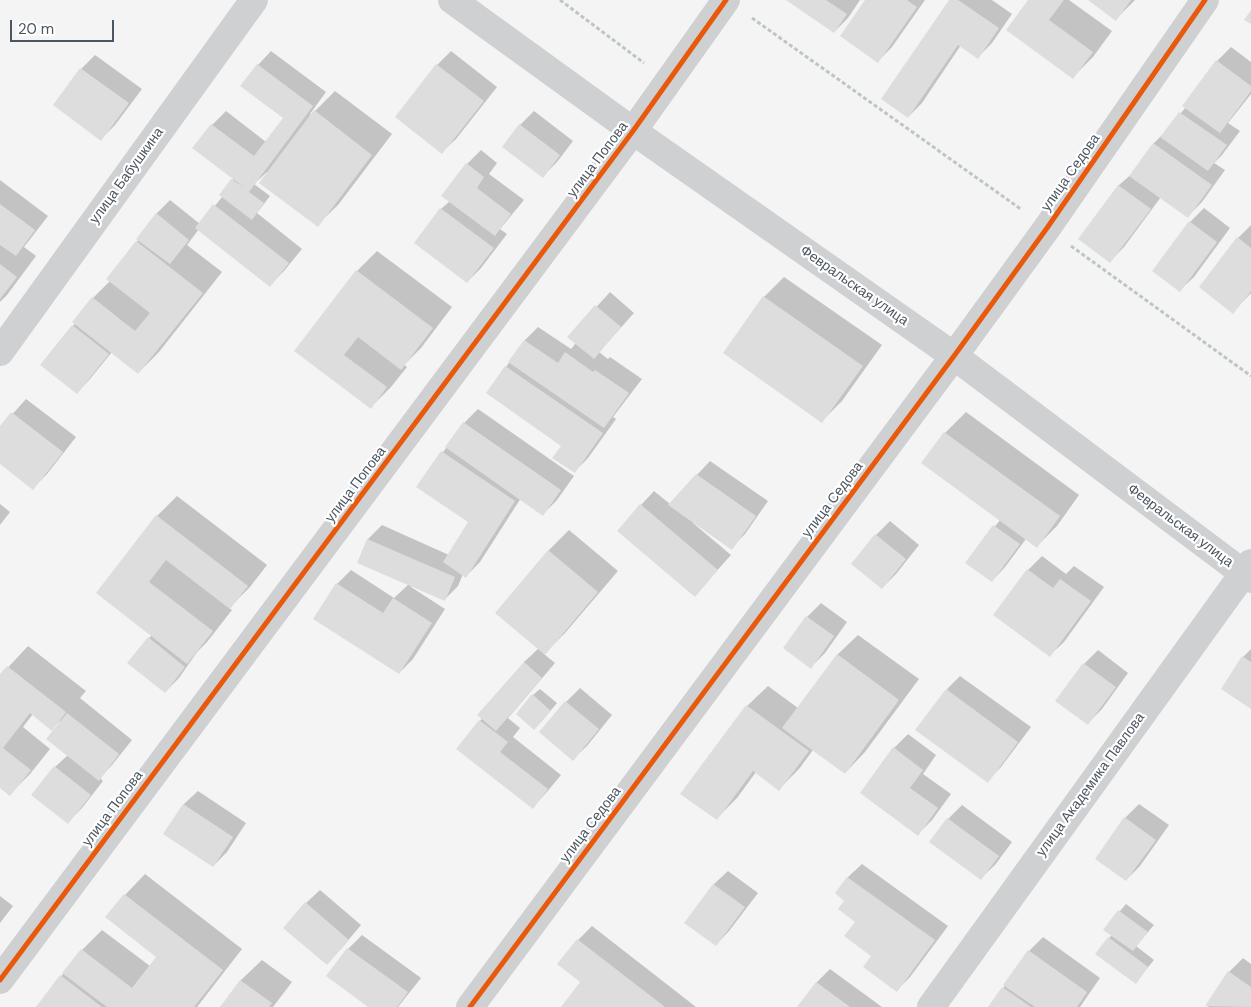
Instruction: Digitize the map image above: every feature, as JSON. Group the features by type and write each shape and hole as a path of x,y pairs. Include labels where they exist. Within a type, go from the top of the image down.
{"street":[{"name":"улица Бабушкина","path":"0,352 254,0"},
{"name":"Февральская улица","path":"452,0 634,131 954,356 1248,572"},
{"name":"улица Попова","path":"0,980 634,131 726,0"},
{"name":"улица Седова","path":"470,1007 954,356 1047,228 1204,0"},
{"name":"улица Академика Павлова","path":"931,1007 1248,572"}],"path":[{"path":"560,0 669,81"},
{"path":"751,17 1251,376"}],"building":[{"path":"786,0 826,0 847,14 834,33"},
{"path":"865,0 907,0 917,7 878,63 840,36"},
{"path":"949,0 958,0 999,28 978,59 958,45 908,118 881,99"},
{"path":"1028,0 1064,0 1049,20 1093,52 1073,79 1006,30"},
{"path":"1088,0 1131,0 1116,21"},
{"path":"1251,10 1251,24 1244,20"},
{"path":"1216,60 1251,86 1251,91 1220,133 1182,106"},
{"path":"257,64 313,106 249,192 264,203 252,220 219,195 231,179 245,188 192,148 211,124 254,156 283,118 240,86"},
{"path":"436,64 484,101 442,154 395,117"},
{"path":"80,68 129,103 101,141 53,105"},
{"path":"314,110 372,155 318,227 259,183"},
{"path":"1179,112 1227,145 1208,171 1160,137"},
{"path":"519,124 560,155 543,178 502,147"},
{"path":"1153,143 1212,185 1188,218 1129,176"},
{"path":"466,163 484,177 477,188 511,214 495,236 441,196"},
{"path":"1118,185 1151,209 1110,263 1078,239"},
{"path":"0,204 35,230 16,256 0,245"},
{"path":"213,204 289,263 270,287 195,228"},
{"path":"440,208 494,248 467,283 414,243"},
{"path":"156,213 189,240 170,264 136,239"},
{"path":"1189,221 1217,242 1180,292 1152,271"},
{"path":"1237,237 1251,248 1251,291 1233,314 1199,287"},
{"path":"136,241 203,293 138,374 72,322 92,297 135,331 150,313 106,279"},
{"path":"0,264 17,277 0,299"},
{"path":"356,270 433,328 401,370 358,337 344,355 387,387 371,409 294,351"},
{"path":"763,296 863,366 822,423 723,353"},
{"path":"595,305 621,327 594,359 567,337"},
{"path":"72,325 109,354 77,394 40,365"},
{"path":"524,340 558,363 565,352 593,372 595,370 629,393 604,428 508,362"},
{"path":"505,366 603,433 575,473 552,458 561,446 486,393"},
{"path":"11,412 63,452 33,490 0,464 0,426"},
{"path":"463,422 561,490 543,516 445,447"},
{"path":"944,432 1060,516 1037,548 921,463"},
{"path":"441,451 515,501 466,578 443,562 468,522 416,487"},
{"path":"696,474 756,516 732,550 668,505"},
{"path":"640,504 718,570 695,597 617,531"},
{"path":"156,515 248,586 230,609 166,560 149,582 213,631 187,664 96,593"},
{"path":"993,525 1020,544 992,582 965,563"},
{"path":"875,534 906,559 882,589 851,564"},
{"path":"367,539 455,577 445,601 357,563"},
{"path":"548,550 598,592 545,655 495,613"},
{"path":"1027,569 1053,588 1060,579 1091,601 1050,657 993,615"},
{"path":"336,583 383,613 393,598 432,623 399,674 313,619"},
{"path":"806,616 834,636 811,669 783,648"},
{"path":"148,637 185,667 165,693 127,663"},
{"path":"837,654 899,700 845,774 782,728"},
{"path":"1242,656 1251,662 1251,709 1221,689"},
{"path":"524,662 542,678 496,731 477,715"},
{"path":"1083,663 1116,687 1088,725 1055,701"},
{"path":"7,666 66,712 52,731 30,713 3,748 31,770 10,796 0,788 0,674"},
{"path":"946,689 1018,742 988,783 915,730"},
{"path":"532,694 551,711 534,730 516,714"},
{"path":"565,701 599,729 573,761 539,732"},
{"path":"746,705 809,751 779,791 753,771 717,820 680,794"},
{"path":"67,713 119,754 99,781 46,739"},
{"path":"479,720 508,742 500,752 548,789 533,809 456,749"},
{"path":"893,747 923,770 910,788 938,808 918,836 860,793"},
{"path":"54,766 91,795 68,824 31,795"},
{"path":"183,804 233,837 213,867 163,834"},
{"path":"1124,817 1156,840 1126,881 1095,859"},
{"path":"947,818 999,856 981,880 929,842"},
{"path":"847,877 935,940 897,992 863,967 871,956 844,936 855,922 838,909 844,901 835,893"},
{"path":"713,884 745,907 716,946 684,923"},
{"path":"124,894 223,970 194,1007 107,1007 62,973 81,949 132,988 156,957 105,917"},
{"path":"305,902 349,940 327,965 283,928"},
{"path":"1118,910 1148,932 1133,951 1103,930"},
{"path":"1108,937 1148,967 1136,984 1095,954"},
{"path":"577,939 665,1007 561,1007 580,982 557,964"},
{"path":"347,948 408,992 397,1007 368,1007 326,976"},
{"path":"1028,950 1087,992 1077,1007 1035,1007 1003,985"},
{"path":"1228,971 1251,987 1251,1007 1205,1006"},
{"path":"60,975 102,1007 36,1007"},
{"path":"240,980 272,1003 269,1007 220,1007"},
{"path":"816,982 850,1007 797,1007"},
{"path":"1002,987 1031,1007 988,1007"}],"cycle path":[{"path":"0,980 633,131 726,0"},
{"path":"470,1007 954,356 1047,228 1205,0"}]}
